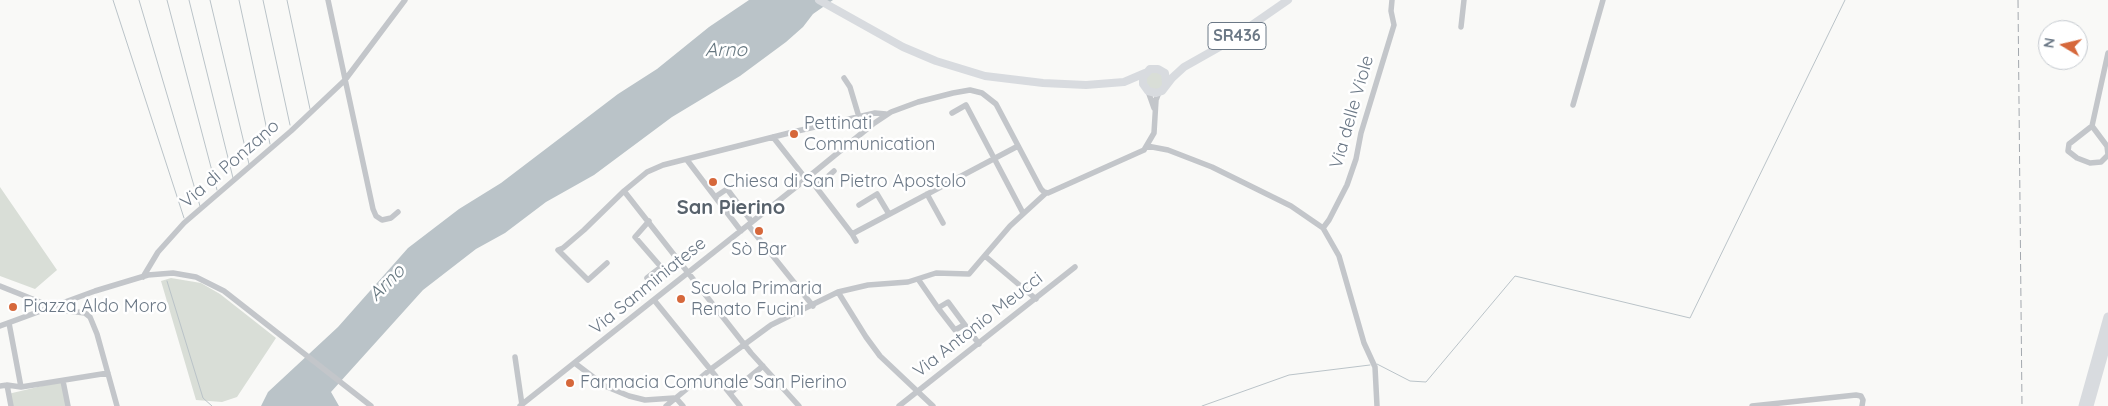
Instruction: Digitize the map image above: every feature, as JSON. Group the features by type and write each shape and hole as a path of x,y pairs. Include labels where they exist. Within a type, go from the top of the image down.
{"highway":[{"path":"2083,406 2108,317"},
{"path":"2090,406 2108,339"}],"main road":[{"name":"SR436","path":"819,0 903,47 972,73 990,77 1024,82 1086,85 1124,82 1140,85 1159,92 1184,67"},
{"name":"SR436","path":"1124,82 1152,69 1169,71 1184,67 1223,46 1288,0"},
{"path":"1161,70 1166,76 1166,84"},
{"path":"1146,73 1143,80 1147,89"}],"street":[{"path":"328,0 373,209 376,216 382,220 391,218 398,212"},
{"name":"Via di Ponzano","path":"143,277 158,252 184,223 292,131 345,80 405,0"},
{"name":"Via delle Viole","path":"1323,228 1346,185 1356,159 1361,133 1394,25 1391,11 1392,0"},
{"path":"1461,27 1464,0"},
{"path":"1573,105 1603,0"},
{"path":"2092,126 2107,146 2108,155 2101,162 2090,163 2077,158 2068,150 2069,144 2092,126 2108,53"},
{"path":"844,78 850,87 859,117"},
{"path":"1147,89 1155,113"},
{"name":"Via Sanminiatese","path":"521,405 576,364 887,114 918,102 959,92 973,90 982,92 993,101 1018,146"},
{"path":"666,406 710,369 771,325 813,306 838,292 868,285 900,283 936,273 968,274 1023,213 1046,193 1051,193 1138,153 1148,146 1154,133 1159,92"},
{"path":"952,112 966,105 1023,213"},
{"path":"607,263 588,280 558,250 584,230 624,191 647,172 663,165 773,137 875,113 887,114"},
{"path":"773,137 806,179"},
{"path":"852,234 1018,146 1042,190 1046,193"},
{"path":"1148,146 1168,150 1212,167 1291,206 1323,228 1339,256 1364,343 1374,364 1377,406"},
{"path":"687,160 740,231"},
{"path":"834,171 816,187 856,241"},
{"path":"715,197 727,189 750,223 813,306"},
{"path":"624,191 744,344 799,406"},
{"path":"859,205 877,194 889,214"},
{"path":"927,194 942,223"},
{"path":"647,278 661,267 635,237 649,221"},
{"path":"985,256 1036,299"},
{"name":"Via Antonio Meucci","path":"899,406 1075,267"},
{"path":"0,326 56,307 95,291 143,277 173,272 205,280 224,291 371,406"},
{"path":"918,278 955,330 964,324"},
{"path":"0,286 60,310 85,313 90,317 118,406"},
{"path":"838,292 866,338 880,356 933,406"},
{"path":"654,300 740,406"},
{"path":"938,308 948,302 979,344"},
{"path":"9,323 21,388"},
{"path":"0,326 11,337"},
{"path":"515,358 521,405"},
{"path":"576,364 605,386 645,400 676,398"},
{"path":"730,393 763,366"},
{"path":"3,385 21,388 108,373"},
{"path":"62,381 68,406"},
{"path":"3,385 11,406"},
{"path":"1752,406 1856,395 1861,396 1864,400 1862,406"},
{"path":"676,398 683,406"},
{"path":"645,400 648,406"}],"shaded area":[{"path":"1155,72 1161,75 1164,81 1161,87 1155,90 1149,87 1146,81 1149,75"},
{"path":"0,187 57,270 35,289 0,276"},
{"path":"171,278 201,283 220,294 276,338 237,397 222,402 196,400 161,281"},
{"path":"63,381 68,406 11,406 8,394"}],"water":[{"name":"Arno","path":"749,0 833,0 813,14 803,27 786,42 740,76 672,117 594,175 546,202 505,233 476,249 423,290 331,392 339,406 261,406 268,392 338,327 408,248 459,209 501,183 618,94 657,69 709,27"}],"waterway":[{"path":"113,0 184,218"},
{"path":"139,0 200,206"},
{"path":"167,0 217,190"},
{"path":"189,0 233,178"},
{"path":"210,0 249,164"},
{"path":"239,0 270,144"},
{"path":"263,0 290,125"},
{"path":"287,0 310,109"},
{"path":"1377,364 1410,381 1426,382 1515,276 1690,318 1845,0"},
{"path":"167,281 203,398 212,406"},
{"path":"1202,406 1289,375 1370,365"}],"railway":[{"path":"2018,0 2022,406"}],"place":[{"name":"Pettinati Communication","path":"794,134"},
{"name":"Chiesa di San Pietro Apostolo","path":"713,182"},
{"name":"Sò Bar","path":"759,231"},
{"name":"Scuola Primaria Renato Fucini","path":"681,299"},
{"name":"Piazza Aldo Moro","path":"13,307"},
{"name":"Farmacia Comunale San Pierino","path":"570,383"}],"district":[{"name":"San Pierino","path":"731,208"}]}
